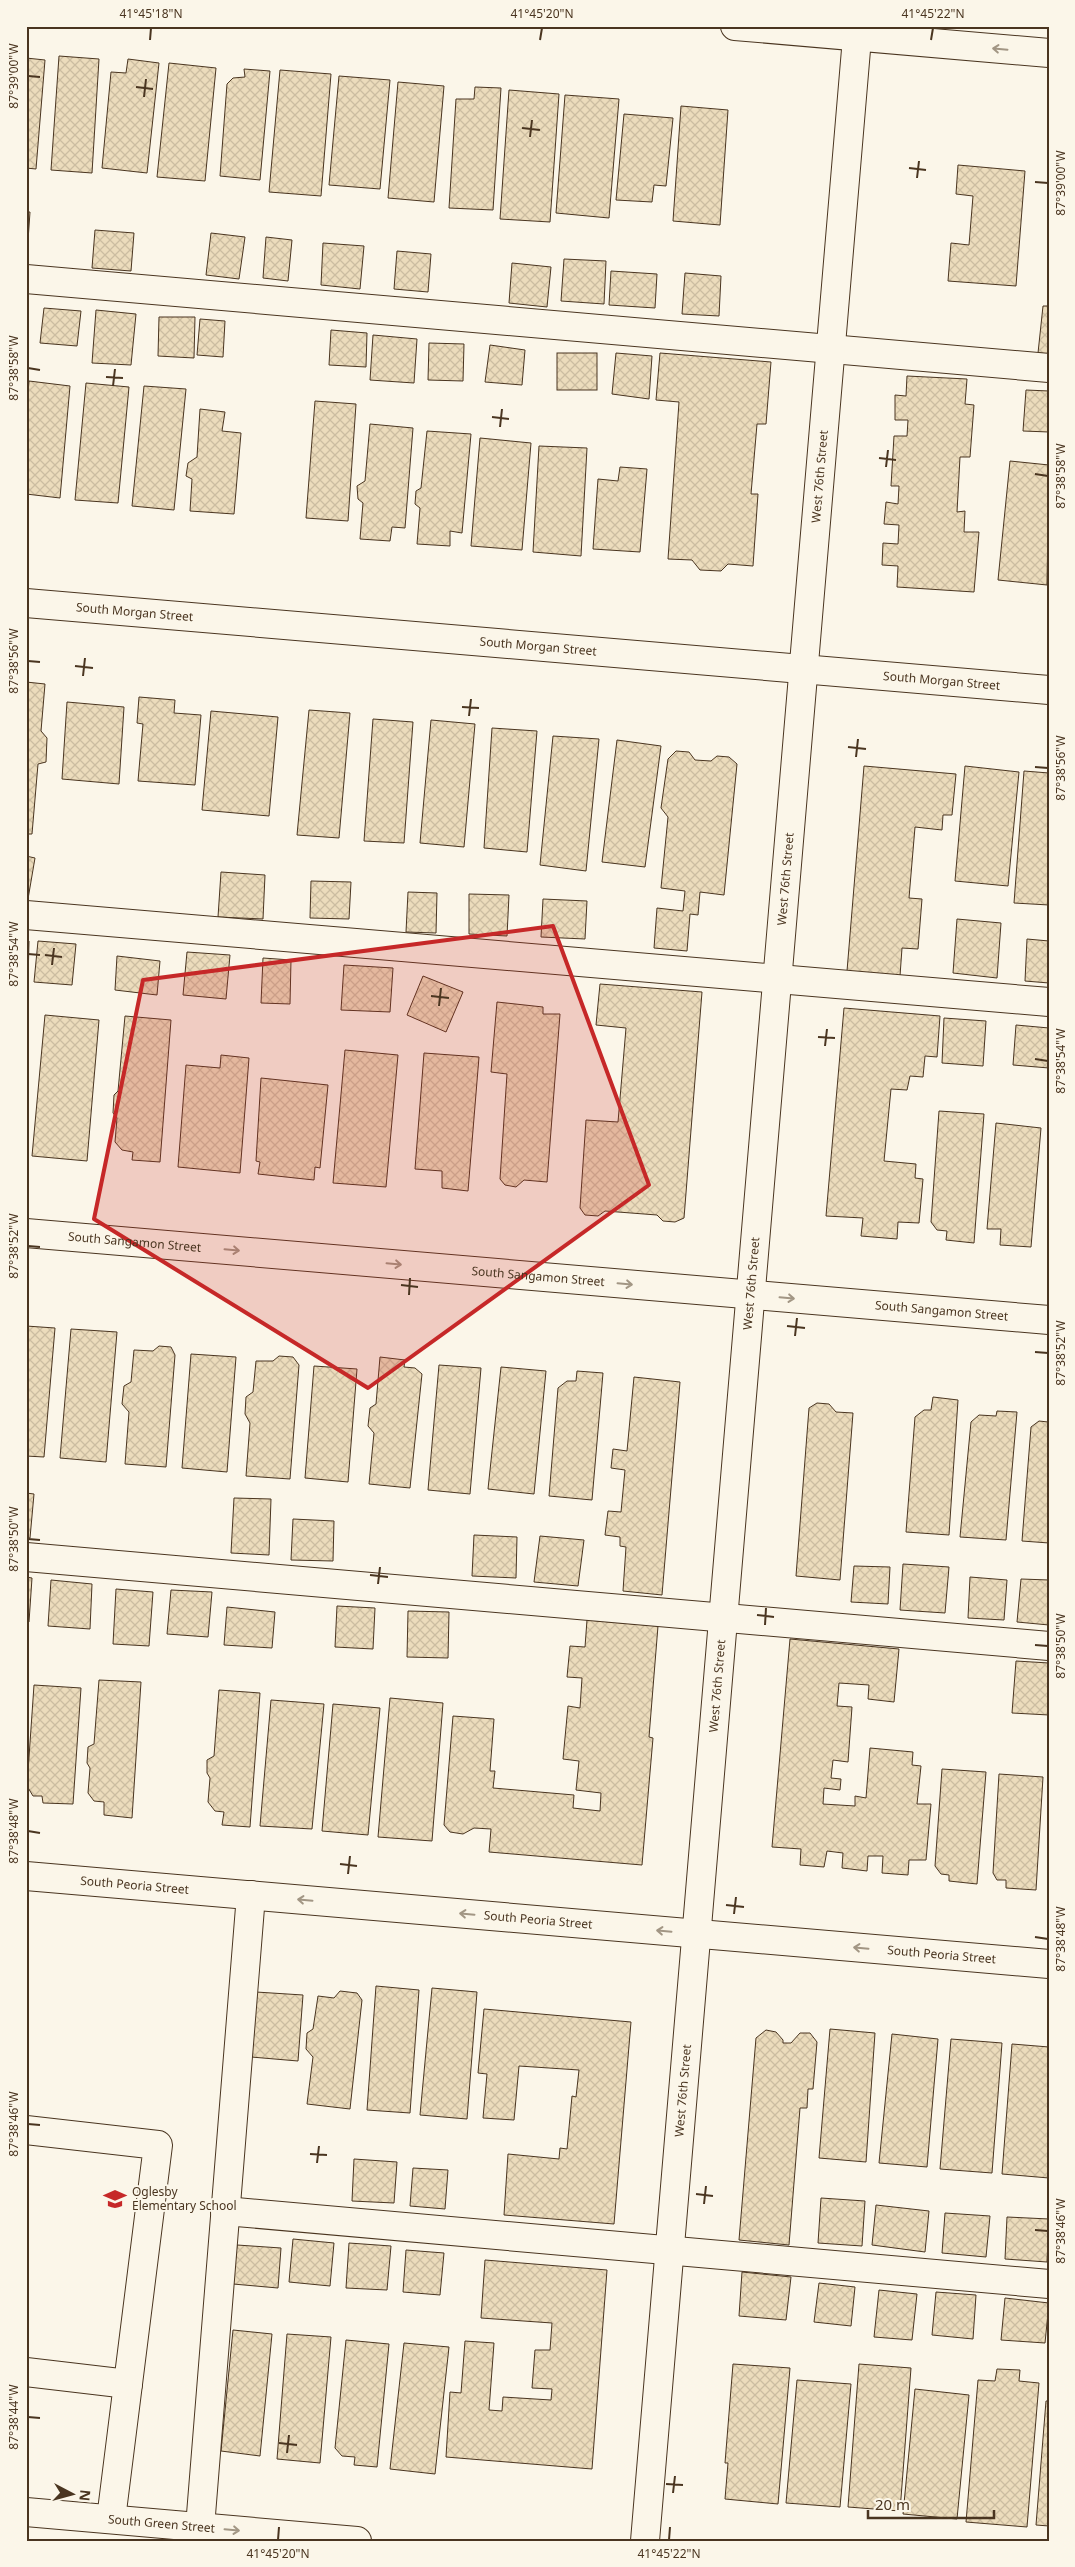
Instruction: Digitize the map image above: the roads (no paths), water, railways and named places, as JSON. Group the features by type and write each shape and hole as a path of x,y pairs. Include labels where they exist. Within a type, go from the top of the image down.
{"street":[{"path":"735,26 857,31 1049,53"},
{"name":"West 76th Street","path":"646,2541 857,31"},
{"path":"26,279 1049,368"},
{"name":"South Morgan Street","path":"26,603 1049,690"},
{"path":"26,915 1049,1002"},
{"name":"South Sangamon Street","path":"26,1233 1049,1320"},
{"path":"26,1557 1049,1646"},
{"name":"South Peoria Street","path":"26,1876 1049,1964"},
{"path":"200,2527 251,1895"},
{"path":"26,2130 158,2144 111,2519"},
{"path":"225,2211 670,2252 1049,2284"},
{"path":"26,2372 128,2384"},
{"name":"South Green Street","path":"26,2512 357,2541"}],"place":[{"name":"Oglesby Elementary School","path":"115,2199"}]}
